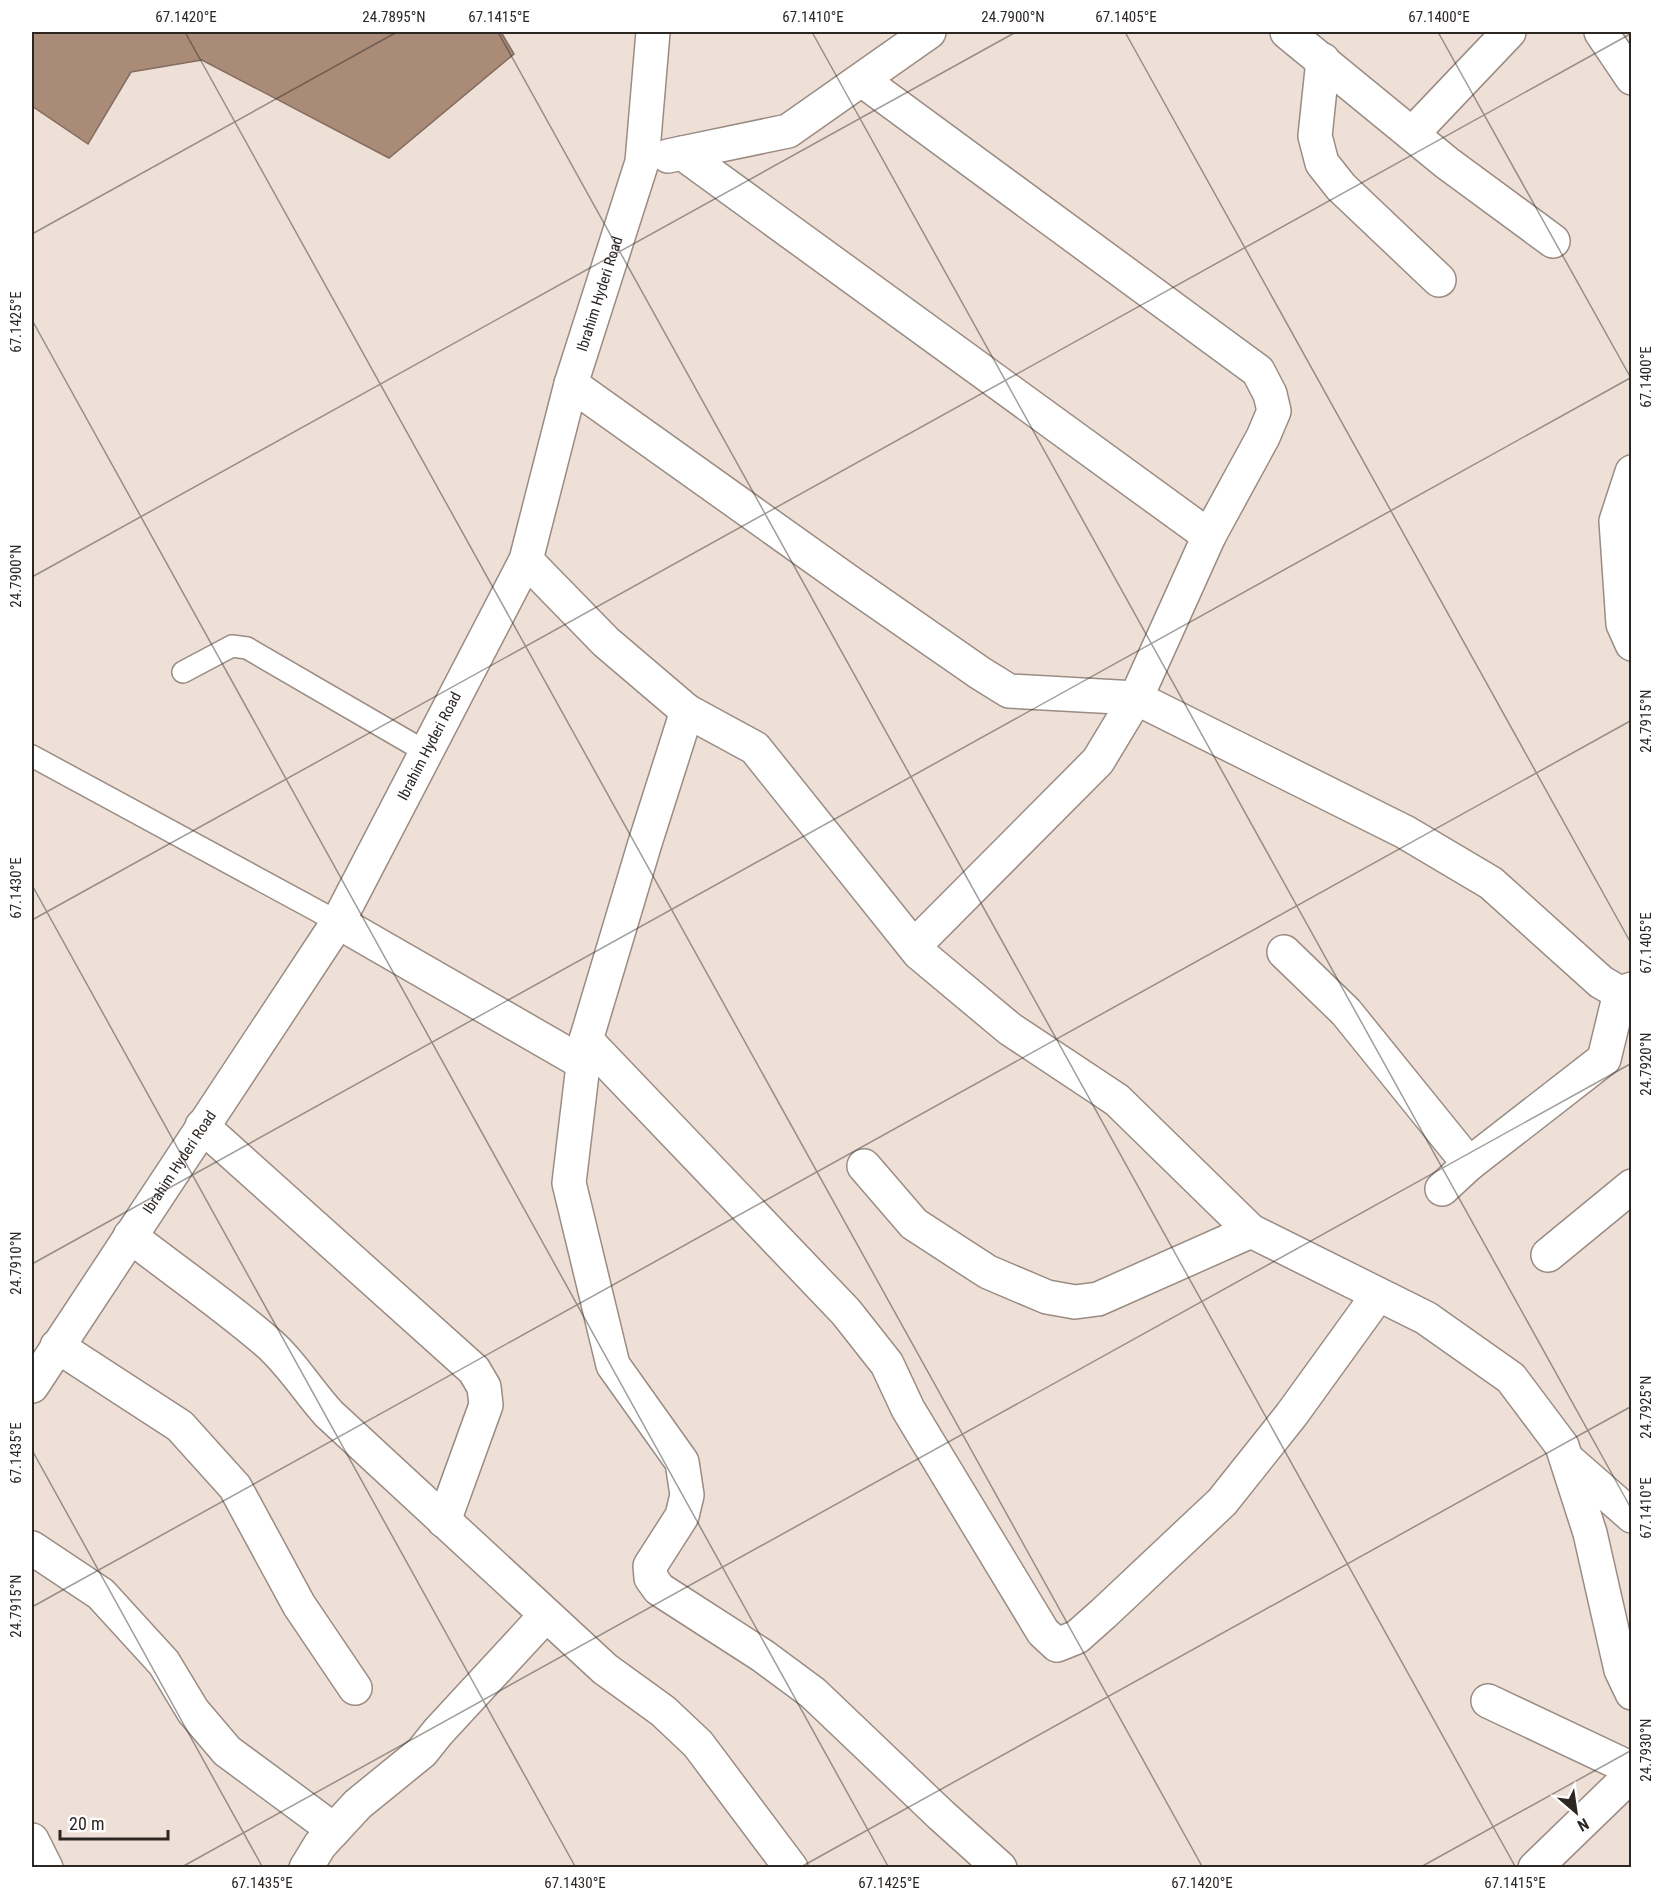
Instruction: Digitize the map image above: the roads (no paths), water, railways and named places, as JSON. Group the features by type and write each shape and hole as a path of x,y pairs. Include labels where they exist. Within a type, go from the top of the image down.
{"street":[{"name":"Ibrahim Hyderi Road","path":"32,1386 338,922 526,560 571,384 642,162 653,32"},
{"path":"642,162 788,131 929,32"},
{"path":"1287,32 1447,163 1553,241"},
{"path":"1412,134 1509,32"},
{"path":"1615,38 1632,78"},
{"path":"1323,60 1315,136 1322,163 1341,187 1439,280"},
{"path":"862,80 1257,371 1270,394 1274,411 1263,437 1209,536 1136,698 1098,761 914,945"},
{"path":"682,153 1209,536"},
{"path":"571,384 849,582 980,673 1010,691 1136,698 1405,832 1491,883 1601,982 1626,991 1604,1059 1468,1164 1442,1189"},
{"path":"1632,472 1616,521 1623,624 1632,644"},
{"path":"526,560 606,642 687,711 755,748 919,953 1010,1029 1117,1100 1251,1231 1426,1318 1511,1378 1562,1446 1590,1533 1621,1670 1632,1693"},
{"path":"687,711 645,843 585,1052 570,1183 614,1365 682,1462 687,1495 682,1516 650,1566 651,1578 659,1589 764,1656 813,1693 1000,1868"},
{"path":"338,922 585,1052 838,1304 887,1364 908,1409 950,1482 1043,1632 1057,1645 1077,1637 1098,1619 1222,1502 1292,1414 1378,1295"},
{"path":"1284,952 1346,1012 1468,1164"},
{"path":"202,1126 474,1370 484,1387 486,1405 444,1521"},
{"path":"864,1166 914,1224 988,1272 1047,1297 1075,1302 1098,1299 1251,1231"},
{"path":"1548,1255 1632,1186"},
{"path":"130,1236 267,1341 289,1363 311,1394 329,1414 605,1669 663,1711 698,1744 791,1868"},
{"path":"57,1346 180,1426 235,1487 299,1605 355,1688"},
{"path":"1566,1458 1632,1516"},
{"path":"32,1548 101,1594 164,1663 193,1711 227,1751 334,1830"},
{"path":"306,1868 320,1845 358,1804 422,1752 546,1615"},
{"path":"1488,1701 1632,1769"},
{"path":"1535,1868 1632,1774"},
{"path":"32,1839 46,1868"}],"lane":[{"path":"183,672 232,646 247,648 426,752"},
{"path":"32,756 338,922"}]}
